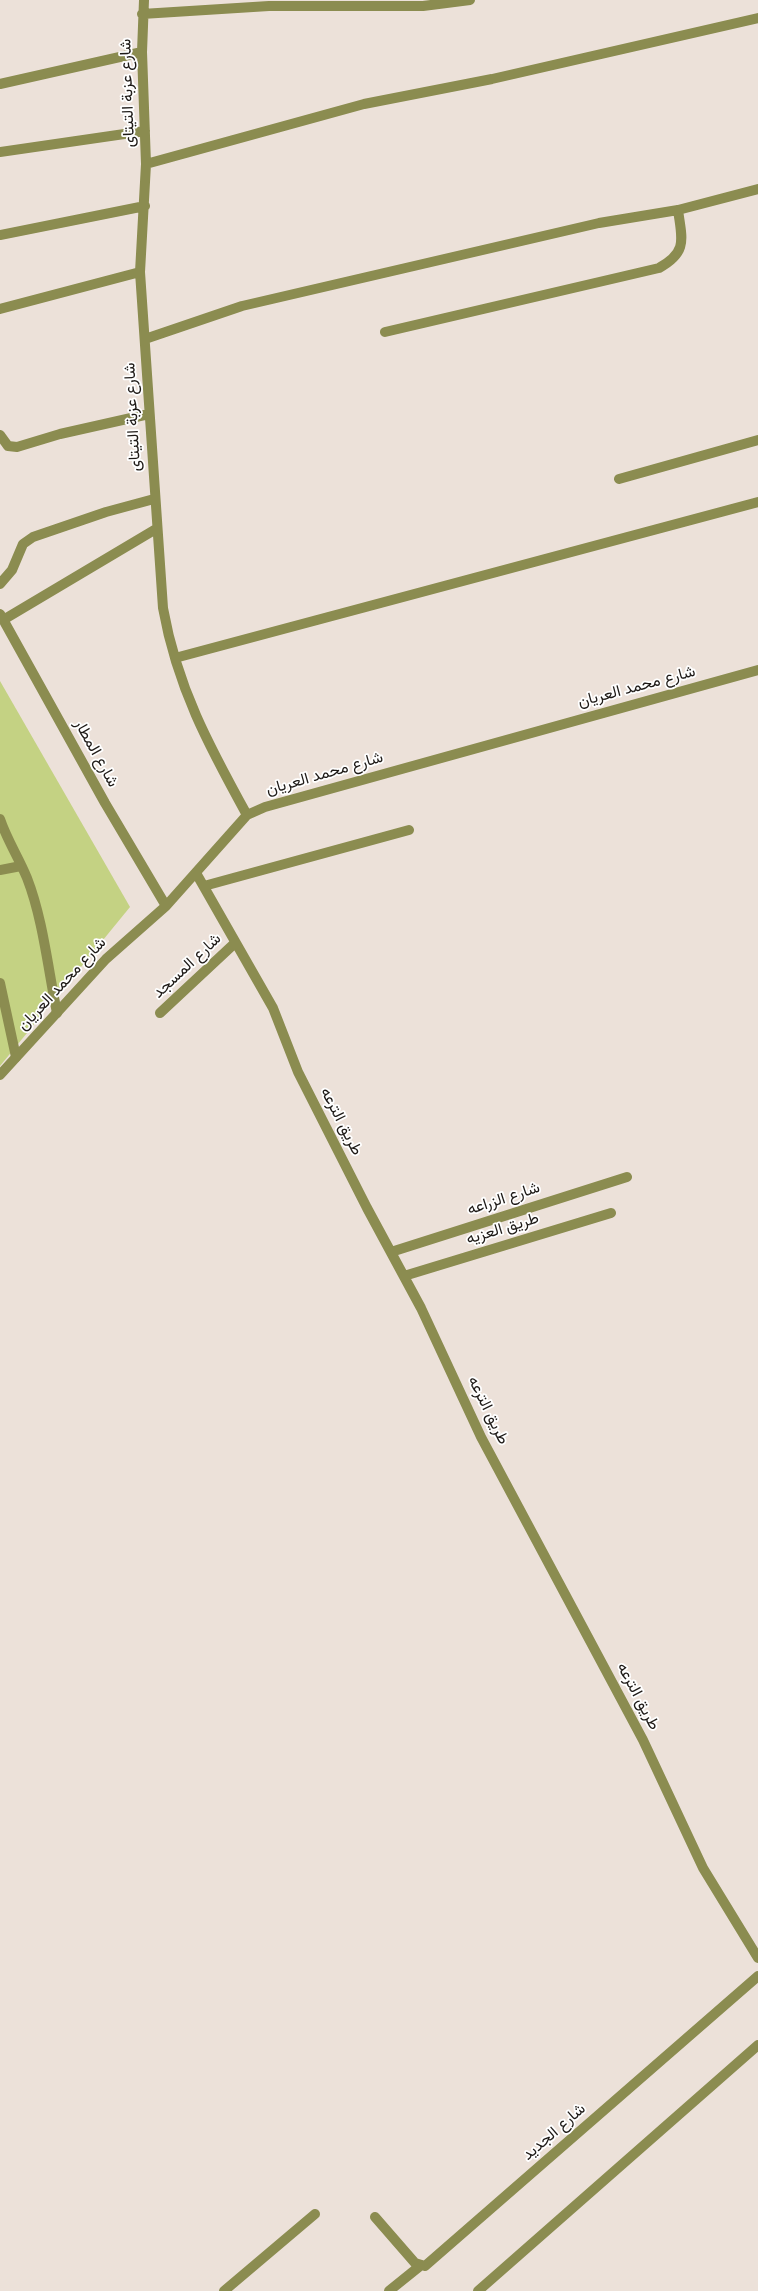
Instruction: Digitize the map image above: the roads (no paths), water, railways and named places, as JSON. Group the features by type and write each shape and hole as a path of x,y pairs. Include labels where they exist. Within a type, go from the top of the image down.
{"street":[{"name":"شارع عزبة التيتاى","path":"144,0 142,14 142,52 146,164 145,206 140,272 156,529 163,608 174,658 194,715 247,815"},
{"path":"142,14 269,6 423,6 470,0"},
{"path":"146,164 364,104 492,79 758,18"},
{"path":"0,84 142,52"},
{"path":"0,152 145,131"},
{"path":"145,339 242,306 599,223 678,210 758,189"},
{"path":"0,235 145,206"},
{"path":"385,332 659,268 669,263 678,253 683,242 678,210"},
{"path":"0,310 140,272"},
{"path":"0,435 8,446 17,448 60,434 149,414"},
{"path":"619,479 758,440"},
{"path":"0,584 12,570 24,544 33,537 106,512 154,499"},
{"path":"174,658 758,502"},
{"path":"1,617 156,529"},
{"name":"شارع المطار","path":"1,617 105,802 166,906"},
{"name":"شارع محمد العريان","path":"0,1075 106,959 166,906 247,815 265,807 758,670"},
{"path":"0,820 7,840 21,866 33,899 57,1013"},
{"path":"204,886 409,830"},
{"path":"0,870 21,866"},
{"name":"طريق الترعه","path":"196,873 273,1008 298,1072 421,1308 485,1444 643,1740 702,1868 758,1958"},
{"name":"شارع المسجد","path":"160,1013 235,943"},
{"path":"0,983 16,1057"},
{"name":"شارع الزراعه","path":"391,1252 627,1177"},
{"name":"طريق العزيه","path":"404,1276 610,1213"},
{"name":"شارع الجديد","path":"420,2266 425,2266 430,2262 758,1976"},
{"path":"478,2291 758,2045"},
{"path":"224,2291 315,2214"},
{"path":"375,2217 414,2263 420,2266 389,2291"}]}
